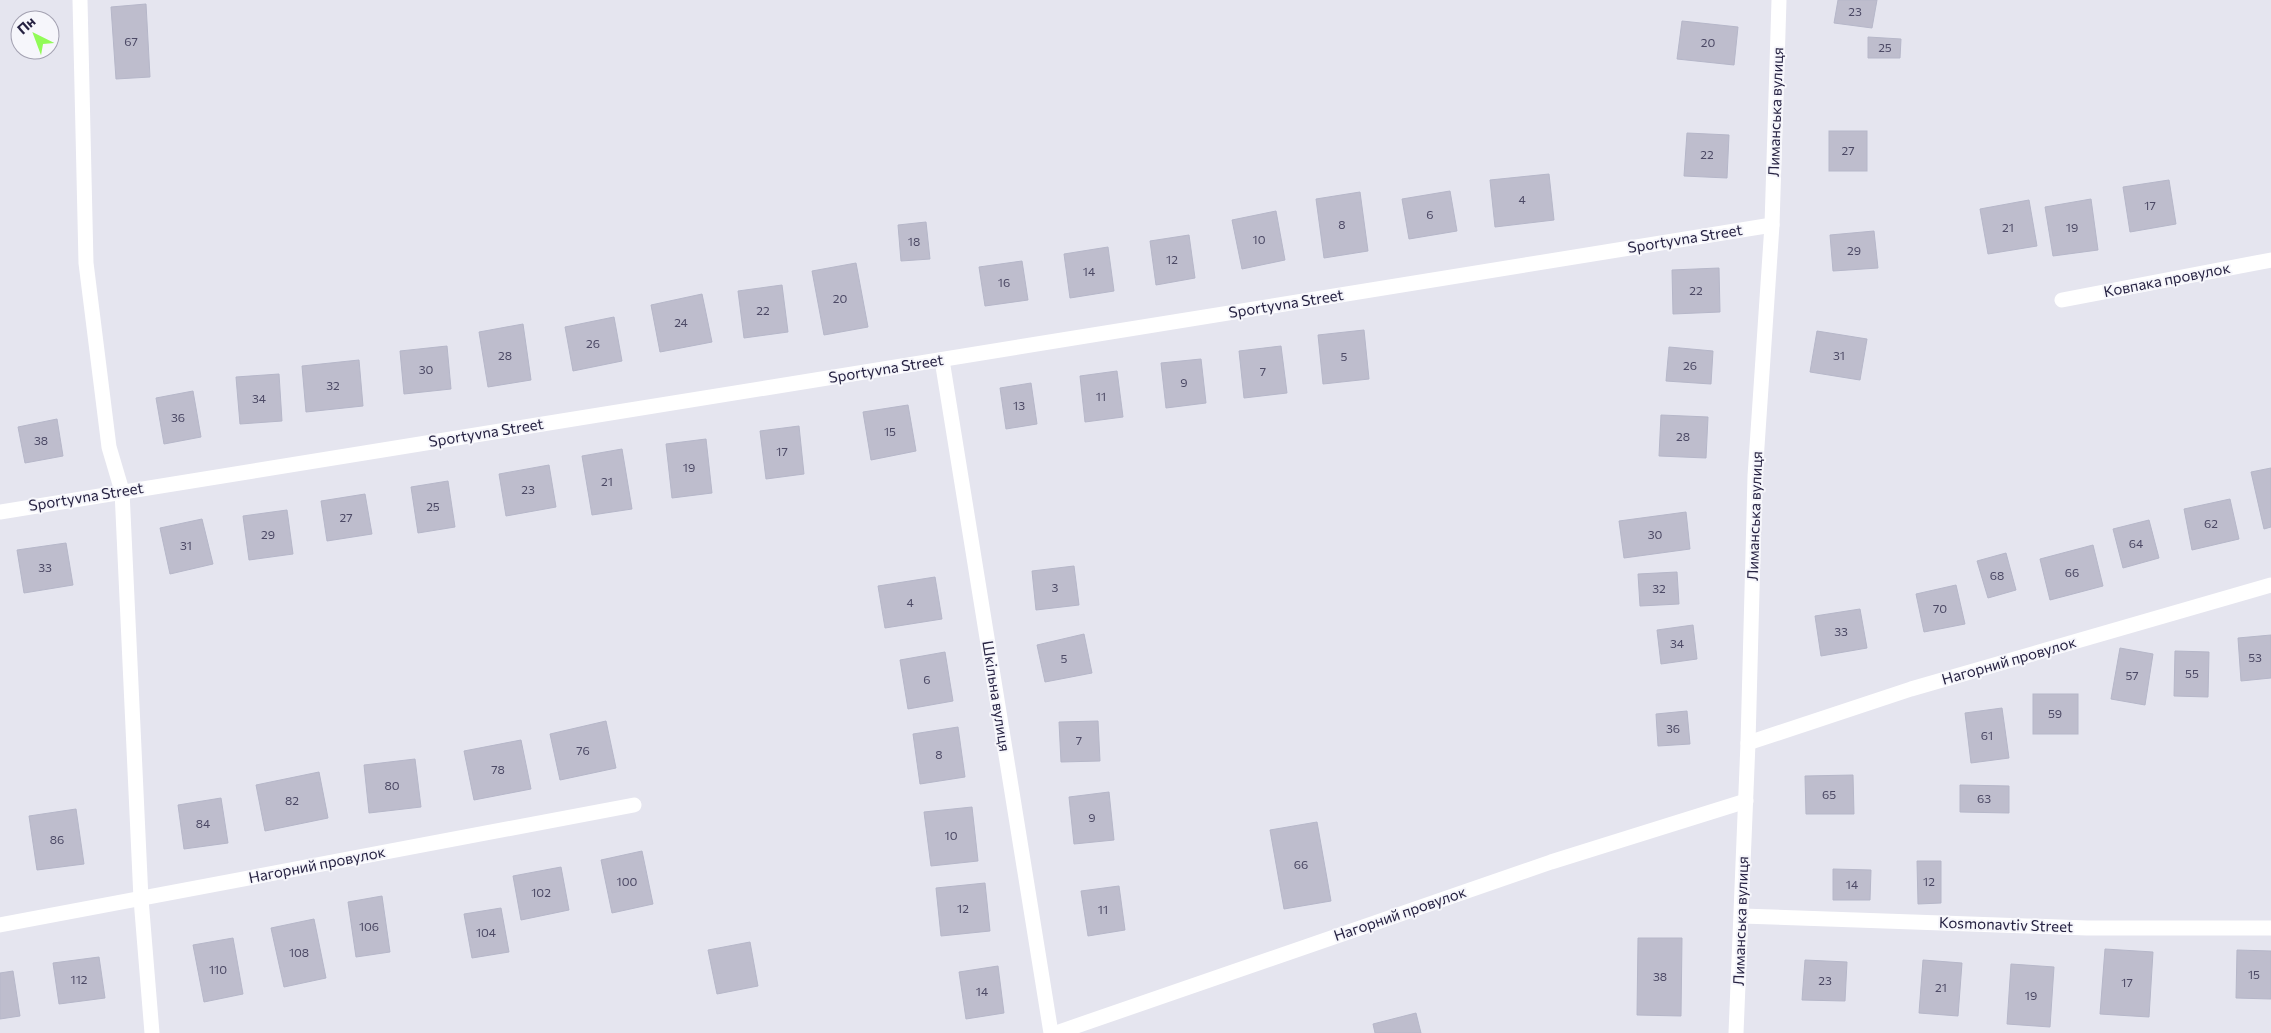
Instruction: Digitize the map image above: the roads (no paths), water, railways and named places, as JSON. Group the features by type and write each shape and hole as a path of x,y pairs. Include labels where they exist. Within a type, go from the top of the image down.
{"street":[{"path":"80,0 86,263 109,447 122,491 140,899 152,1033"},
{"name":"Лиманська вулиця","path":"1736,1033 1748,743 1755,476 1772,225 1780,0"},
{"name":"Sportyvna Street","path":"0,512 1772,225"},
{"name":"Ковпака провулок","path":"2062,300 2271,260"},
{"name":"Шкільна вулиця","path":"942,360 1051,1033"},
{"name":"Нагорний провулок","path":"1748,743 1911,689 2271,585"},
{"name":"Нагорний провулок","path":"1056,1033 1551,862 1746,801"},
{"name":"Нагорний провулок","path":"0,925 634,805"},
{"name":"Kosmonavtiv Street","path":"1742,916 2087,928 2271,928"}]}
